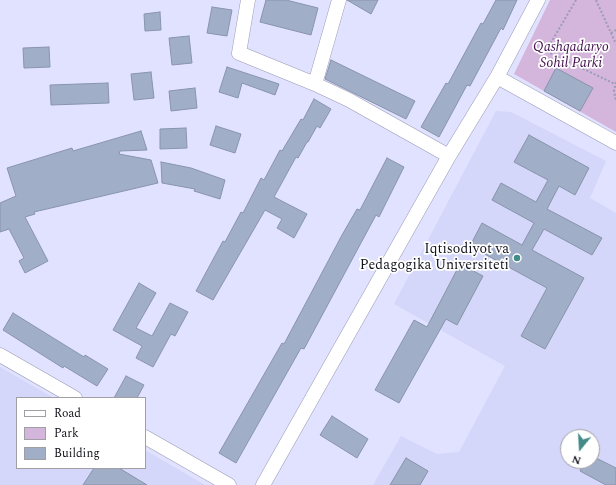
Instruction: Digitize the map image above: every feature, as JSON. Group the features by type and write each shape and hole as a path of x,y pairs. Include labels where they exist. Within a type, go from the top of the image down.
{"street":[{"path":"248,0 239,53 315,84 349,100 449,156"},
{"path":"315,84 339,0"},
{"path":"263,485 449,156 497,77 538,0"},
{"path":"497,77 616,143"},
{"path":"0,355 73,397"},
{"path":"146,439 229,485"}],"path":[{"path":"576,0 546,51 615,83 614,91 616,101"},
{"path":"596,0 616,44"},
{"path":"611,33 616,30"}],"shaded area":[{"name":"Iqtisodiyot va Pedagogika Universiteti","path":"496,111 511,112 606,161 590,198 616,213 616,485 373,485 401,436 437,454 459,452 505,366 394,304"},
{"path":"0,367 52,397 16,397 16,469 146,469 146,451 205,485 0,485"}],"green space":[{"name":"Qashqadaryo Sohil Parki","path":"550,0 616,0 616,132 514,74"}],"building":[{"path":"266,0 286,0 318,8 311,35 260,22"},
{"path":"347,0 378,0 371,14"},
{"path":"496,0 517,0 503,30 501,28 470,86 467,85 439,137 421,127 446,83 448,84 481,23 483,24"},
{"path":"212,7 232,10 227,36 207,33"},
{"path":"160,12 161,30 145,31 144,14"},
{"path":"189,36 192,63 172,65 169,38"},
{"path":"49,47 50,67 24,68 23,48"},
{"path":"331,60 415,101 406,119 325,79"},
{"path":"227,67 279,84 275,95 242,83 238,98 219,92"},
{"path":"556,68 593,88 580,111 544,91"},
{"path":"151,72 154,98 134,100 131,74"},
{"path":"108,83 109,103 51,105 50,85"},
{"path":"195,88 197,108 171,111 169,91"},
{"path":"314,99 331,109 320,128 317,126 298,158 296,157 274,197 307,214 294,238 277,228 282,219 265,210 213,300 196,291 223,241 225,242 241,212 243,213 261,178 264,180 280,150 282,151 301,119 303,120"},
{"path":"216,126 241,134 235,153 210,145"},
{"path":"186,128 187,148 160,149 160,129"},
{"path":"141,131 147,150 120,151 119,154 151,160 158,183 34,212 35,214 25,217 48,261 25,273 19,261 24,258 9,229 0,232 0,203 16,196 7,168 72,148 73,151"},
{"path":"529,135 589,168 575,195 559,186 547,209 602,238 592,255 544,229 532,250 584,278 545,349 521,336 547,288 470,246 482,223 522,245 534,223 492,200 501,183 536,202 548,180 514,162"},
{"path":"387,158 404,167 379,217 376,215 304,349 301,348 236,463 219,453 282,343 284,344 342,235 357,209 360,210"},
{"path":"161,162 191,168 225,180 220,199 194,191 195,189 162,183"},
{"path":"460,264 483,276 457,325 446,319 399,403 375,390 414,320 427,327"},
{"path":"139,283 156,293 136,328 152,336 170,303 188,312 175,336 171,334 153,367 136,358 142,346 113,330"},
{"path":"13,313 84,357 85,355 108,369 97,386 64,366 63,368 3,330"},
{"path":"126,376 144,385 138,397 115,397"},
{"path":"332,416 368,439 357,458 320,435"},
{"path":"406,458 428,471 420,485 390,485"},
{"path":"600,460 616,468 616,485 606,485 580,471 581,469 600,469"},
{"path":"93,469 121,469 147,485 83,485"}],"place":[{"name":"Iqtisodiyot va Pedagogika Universiteti","path":"517,258"}]}
